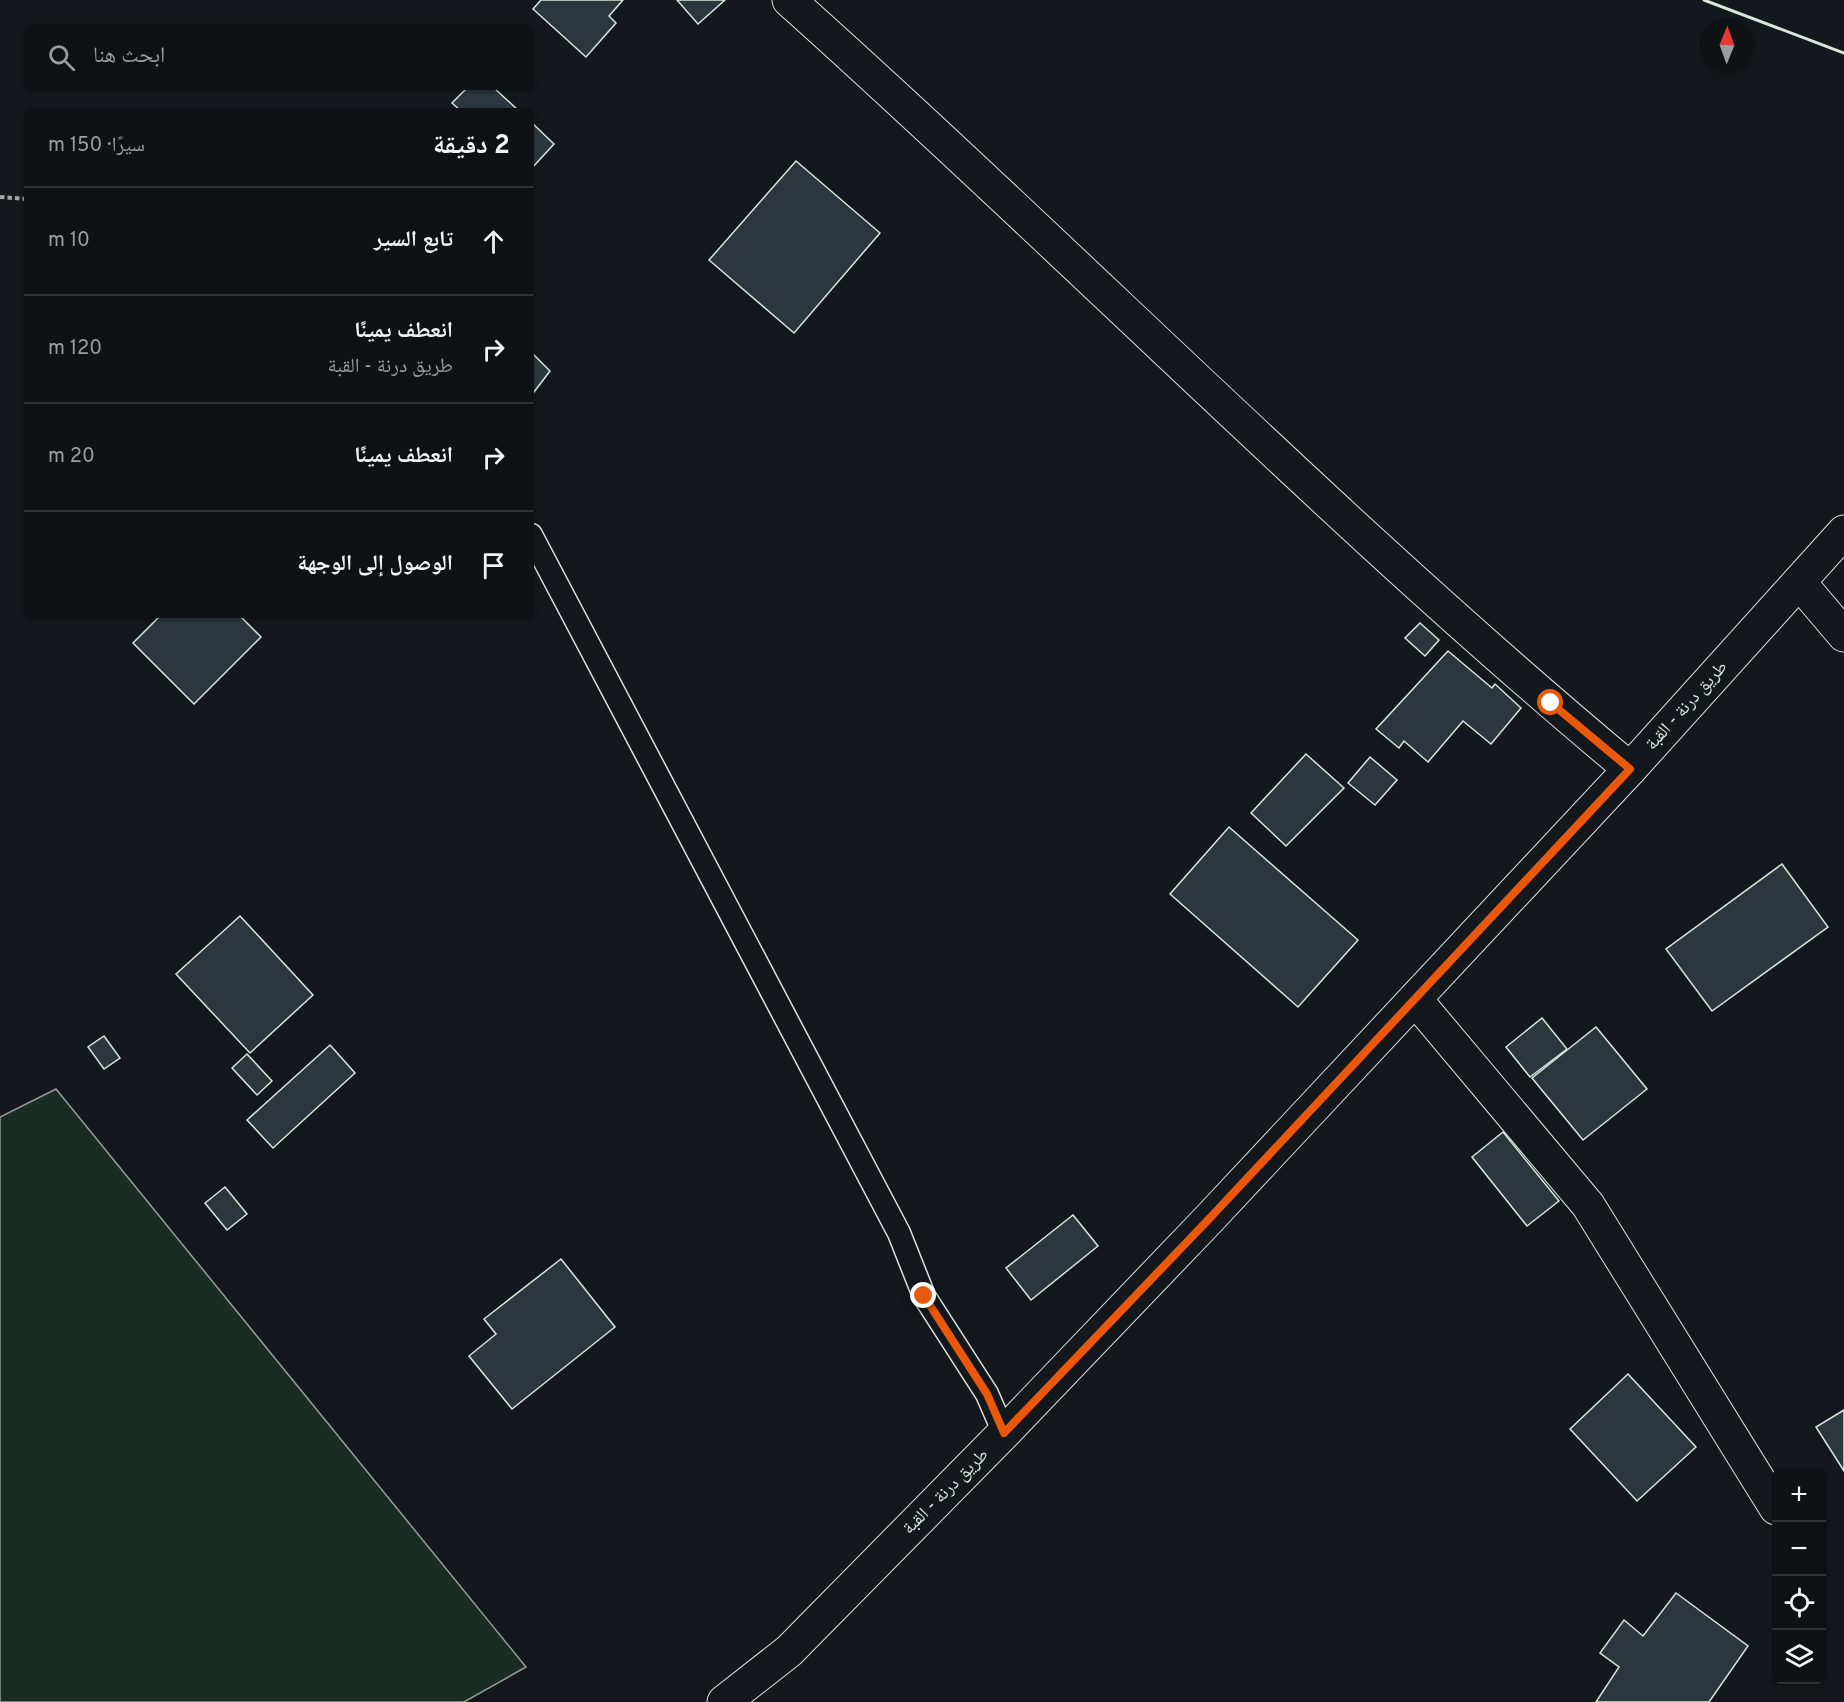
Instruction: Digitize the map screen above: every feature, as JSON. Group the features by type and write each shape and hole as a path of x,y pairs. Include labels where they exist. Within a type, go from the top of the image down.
{"street":[{"path":"789,0 1370,539 1551,703 1630,769"},
{"name":"طريق درنة - القبة","path":"724,1702 789,1651 1004,1433 1208,1220 1630,769 1844,532"},
{"path":"1799,582 1844,635"},
{"path":"1415,999 1588,1205 1772,1502"}],"lane":[{"path":"534,541 899,1233 924,1296 987,1394 1004,1433"}],"path":[{"path":"0,197 24,200"}],"green space":[{"path":"56,1089 526,1667 464,1702 0,1702 0,1117"}],"building":[{"path":"541,0 623,0 609,16 616,23 586,57 533,9"},
{"path":"677,0 725,0 698,24"},
{"path":"465,90 496,90 516,108 458,108 452,103"},
{"path":"534,125 554,144 534,166"},
{"path":"796,161 880,233 794,333 709,260"},
{"path":"534,355 550,371 534,392"},
{"path":"158,618 242,618 261,637 194,704 133,643"},
{"path":"1420,623 1439,640 1425,656 1405,638"},
{"path":"1448,651 1492,688 1495,684 1521,708 1491,744 1463,721 1428,762 1404,741 1399,748 1376,729"},
{"path":"1306,754 1344,788 1286,846 1251,813"},
{"path":"1370,757 1397,780 1375,805 1348,783"},
{"path":"1229,827 1358,940 1298,1007 1170,894"},
{"path":"1782,864 1828,927 1712,1011 1666,949"},
{"path":"240,916 313,995 250,1053 176,974"},
{"path":"1542,1018 1567,1049 1530,1077 1506,1047"},
{"path":"1596,1027 1647,1089 1583,1140 1532,1078"},
{"path":"104,1036 120,1058 104,1069 88,1047"},
{"path":"330,1045 355,1073 273,1148 247,1120"},
{"path":"247,1054 272,1081 257,1095 232,1068"},
{"path":"1503,1132 1559,1201 1527,1226 1472,1157"},
{"path":"225,1187 247,1214 227,1230 205,1203"},
{"path":"1073,1215 1098,1246 1031,1300 1006,1268"},
{"path":"561,1259 615,1327 512,1409 469,1356 496,1334 484,1319"},
{"path":"1628,1374 1696,1447 1637,1501 1570,1429"},
{"path":"1844,1410 1844,1471 1816,1427"},
{"path":"1676,1593 1748,1646 1709,1702 1596,1702 1619,1667 1600,1653 1624,1620 1643,1636"}],"wall":[{"path":"1704,0 1844,53"}],"route":[{"path":"924,1296 987,1394 1004,1433 1208,1220 1630,769 1551,703"}]}
